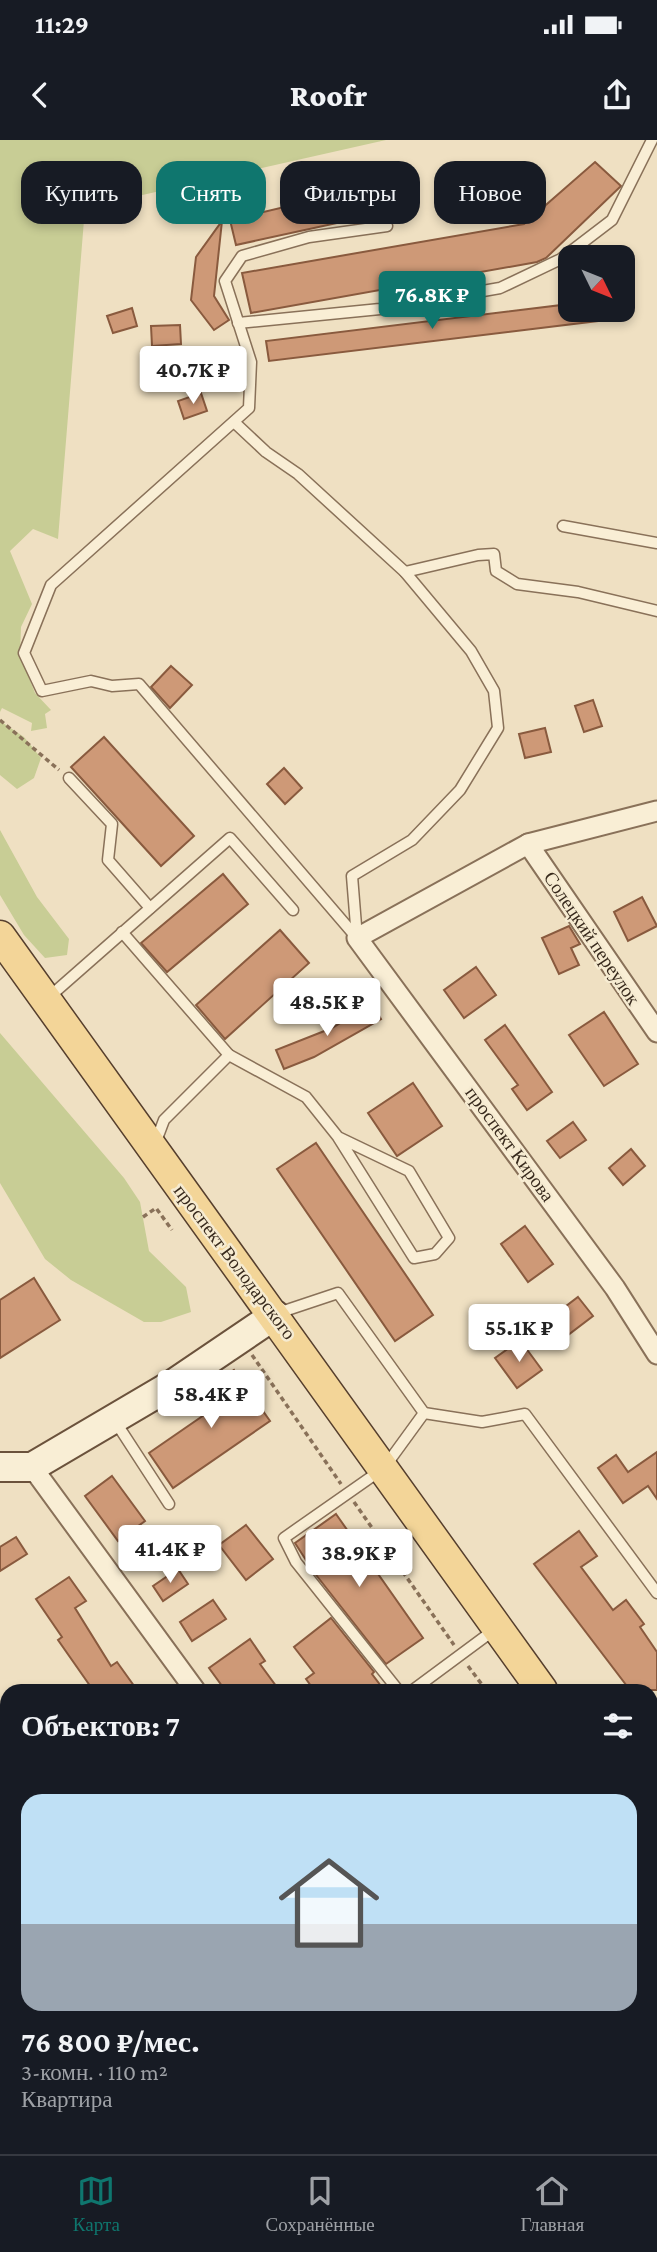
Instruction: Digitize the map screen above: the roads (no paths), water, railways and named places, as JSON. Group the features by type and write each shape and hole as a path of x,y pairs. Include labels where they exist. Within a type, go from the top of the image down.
{"main road":[{"name":"проспект Володарского","path":"0,936 538,1684"},
{"path":"0,1467 32,1467 173,1384 275,1315"}],"street":[{"path":"357,938 528,844 657,811"},
{"name":"Солецкий переулок","path":"528,844 657,1032"},
{"name":"проспект Кирова","path":"357,938 615,1288 657,1354"},
{"path":"32,1467 191,1684"}],"lane":[{"path":"238,323 380,309 500,288 561,259 611,220 652,140"},
{"path":"357,938 139,684 113,686 92,681 42,691 24,653 51,585 249,408 251,362 225,281 242,256 309,237 387,226"},
{"path":"234,422 267,452 298,474 405,572 471,651 494,691 498,728 460,790 412,840 352,876 357,938"},
{"path":"564,526 657,543"},
{"path":"405,572 478,555 494,554 496,571 517,584 578,593 657,611"},
{"path":"69,778 112,824 108,860 149,908"},
{"path":"45,1000 230,838 293,910"},
{"path":"122,932 229,1055 306,1097 338,1137 414,1258 435,1254 449,1238 410,1171 338,1137"},
{"path":"152,1151 164,1120 229,1055"},
{"path":"275,1315 338,1293 424,1413 482,1422 525,1414 657,1593"},
{"path":"393,1684 296,1562 284,1538 384,1468 424,1413"},
{"path":"113,1418 169,1504"},
{"path":"421,1684 498,1628"}]}
